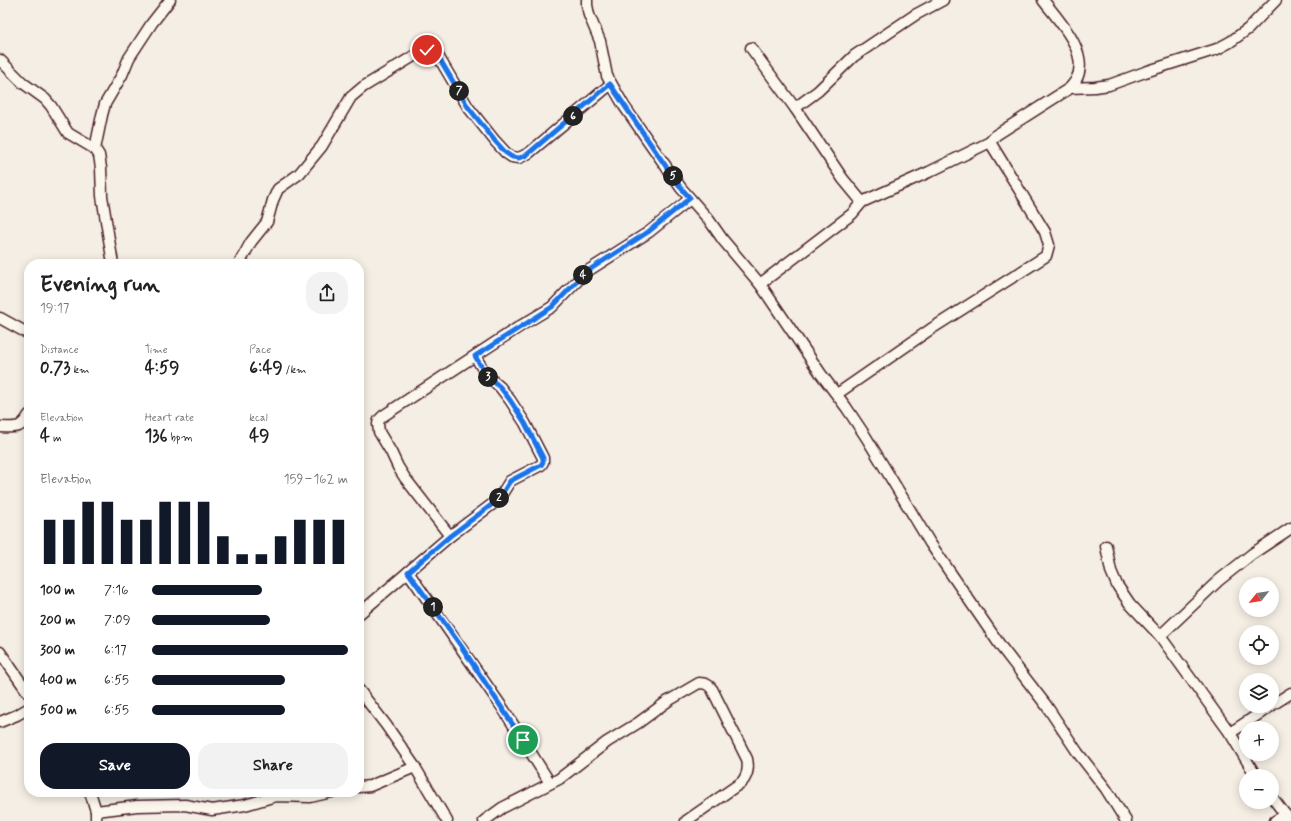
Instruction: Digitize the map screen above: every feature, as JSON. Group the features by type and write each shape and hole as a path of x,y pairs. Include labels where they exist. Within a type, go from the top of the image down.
{"street":[{"path":"95,149 105,104 122,75 129,58 152,23 170,0"},
{"path":"587,0 589,15 600,41 604,66 610,84 681,188 709,220 723,240 760,284 820,374 837,394 866,437 930,543 993,635 1046,705 1078,753 1106,789 1126,821"},
{"path":"795,108 818,91 854,56 915,15 942,0"},
{"path":"760,284 852,214 862,202 929,172 990,142 996,135 1070,88 1076,80 1080,69 1078,54 1074,42 1043,0"},
{"path":"1070,88 1109,85 1144,72 1217,49 1248,29 1273,1"},
{"path":"751,48 795,108 839,173 862,202"},
{"path":"242,259 250,242 267,222 273,200 278,189 299,174 322,146 351,97 363,87 422,51 427,50 434,52 438,56 468,107 495,141 512,157 519,158 525,156 610,84"},
{"path":"0,60 23,83 45,99 68,133 95,149 99,155 102,168 102,196 112,259"},
{"path":"837,394 931,329 1046,256 1049,245 1045,232 990,142"},
{"path":"450,536 401,473 379,432 379,420 552,307 586,272 645,234 690,198"},
{"path":"0,318 24,331"},
{"path":"364,610 450,536 494,503 500,497 510,481 541,465 543,462 543,458 525,423 503,392 487,376 475,356"},
{"path":"0,427 17,427 24,421"},
{"path":"1160,636 1218,582 1252,554 1291,528"},
{"path":"1106,546 1111,570 1117,585 1130,604 1160,636 1230,733 1252,769"},
{"path":"408,572 504,710 550,783"},
{"path":"0,652 24,687"},
{"path":"484,821 502,808 565,775 606,742 638,723 668,701 699,684 704,683 708,684 712,689 747,759 749,767 742,782 686,821"},
{"path":"1279,701 1291,693"},
{"path":"364,696 416,767 447,821"},
{"path":"0,722 24,711"},
{"path":"1230,733 1261,713"},
{"path":"364,787 370,786 416,767"},
{"path":"91,797 96,816 137,806 185,805 212,810 245,805 273,797"},
{"path":"1275,821 1288,818 1279,806"}],"route":[{"path":"427,50 434,52 438,56 468,107 495,141 512,157 519,158 525,156 610,84 681,188 690,198 641,237 591,267 552,307 475,356 487,376 500,387 525,423 543,458 543,462 541,465 510,481 500,497 494,503 450,536 408,572 461,646 523,740"}]}
